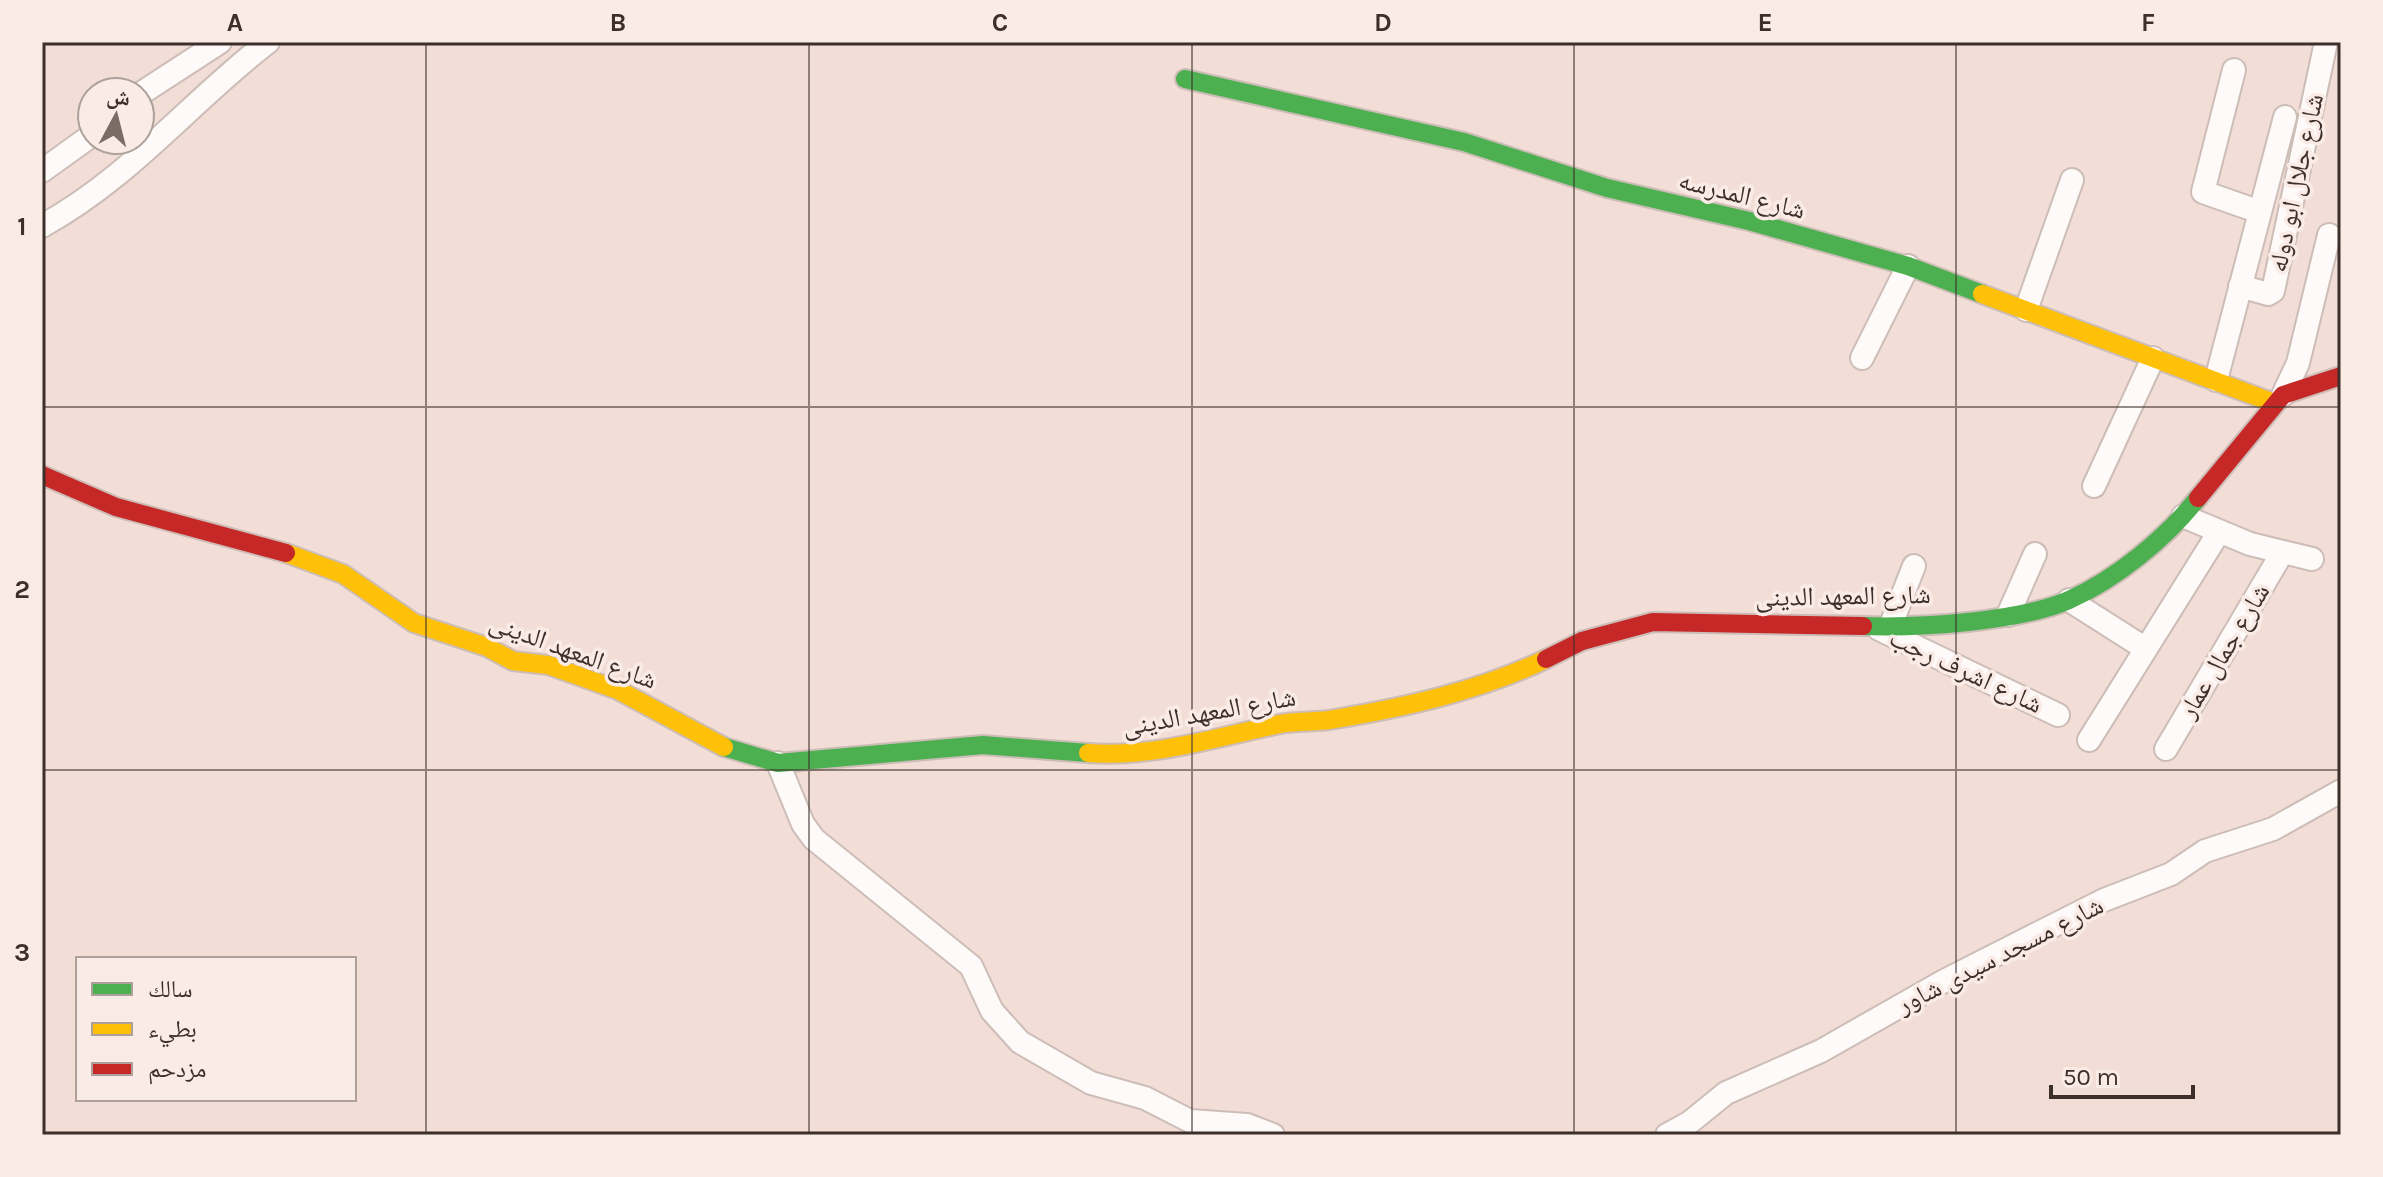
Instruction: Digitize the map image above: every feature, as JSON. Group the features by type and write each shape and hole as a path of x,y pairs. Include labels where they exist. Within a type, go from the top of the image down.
{"street":[{"path":"156,84 220,42"},
{"path":"42,226 126,170 215,85 268,42"},
{"name":"شارع جلال ابو دوله","path":"2240,286 2268,294 2273,291 2326,42"},
{"path":"2334,42 2341,45"},
{"path":"2234,70 2203,192 2260,212"},
{"name":"شارع المدرسه","path":"1185,79 1464,142 1607,188 1749,221 1908,266 2153,358 2279,399"},
{"path":"2216,380 2285,117"},
{"path":"42,171 76,147"},
{"path":"2026,310 2072,180"},
{"path":"2279,399 2298,363 2329,235"},
{"path":"1862,358 1908,266"},
{"path":"2094,486 2153,358"},
{"path":"2279,399 2341,376"},
{"name":"شارع المعهد الدينى","path":"42,475 116,507 315,561 343,574 414,623 487,647 513,661 535,662 618,690 671,716 721,746 778,763 983,745 1112,755 1162,751 1285,723 1327,720 1432,698 1513,675 1582,641 1653,622 1882,627 2031,613 2069,600 2112,575 2183,516 2279,399"},
{"path":"2183,516 2219,532 2282,553 2312,559"},
{"path":"2089,740 2219,532"},
{"name":"شارع جمال عمار","path":"2166,749 2282,553"},
{"path":"2008,615 2035,554"},
{"path":"1882,627 1914,566"},
{"path":"2069,600 2146,649"},
{"name":"شارع اشرف رجب","path":"1882,627 2058,715"},
{"path":"778,763 803,824 814,839 971,966 992,1011 1020,1042 1091,1083 1145,1098 1190,1121 1247,1125 1273,1135"},
{"name":"شارع مسجد سيدى شاور","path":"1667,1135 1689,1123 1726,1093 1821,1051 1944,981 2104,900 2171,874 2205,851 2273,829 2341,791"}],"traffic: fast":[{"path":"1185,79 1464,142 1607,188 1749,221 1908,266 1982,294"},
{"path":"1863,626 1911,626 1996,618 2048,608 2069,600 2104,581 2139,556 2171,528 2198,498"},
{"path":"724,747 778,763 983,745 1088,753"}],"traffic: slow":[{"path":"1982,294 2274,403"},
{"path":"286,553 343,574 414,623 487,647 513,661 548,665 618,690 724,747"},
{"path":"1088,753 1161,749 1280,724 1329,720 1384,710 1468,689 1546,659"}],"traffic: jam":[{"path":"2198,498 2283,395 2341,376"},
{"path":"42,475 116,507 286,553"},
{"path":"1546,659 1582,641 1653,622 1863,626"}]}
